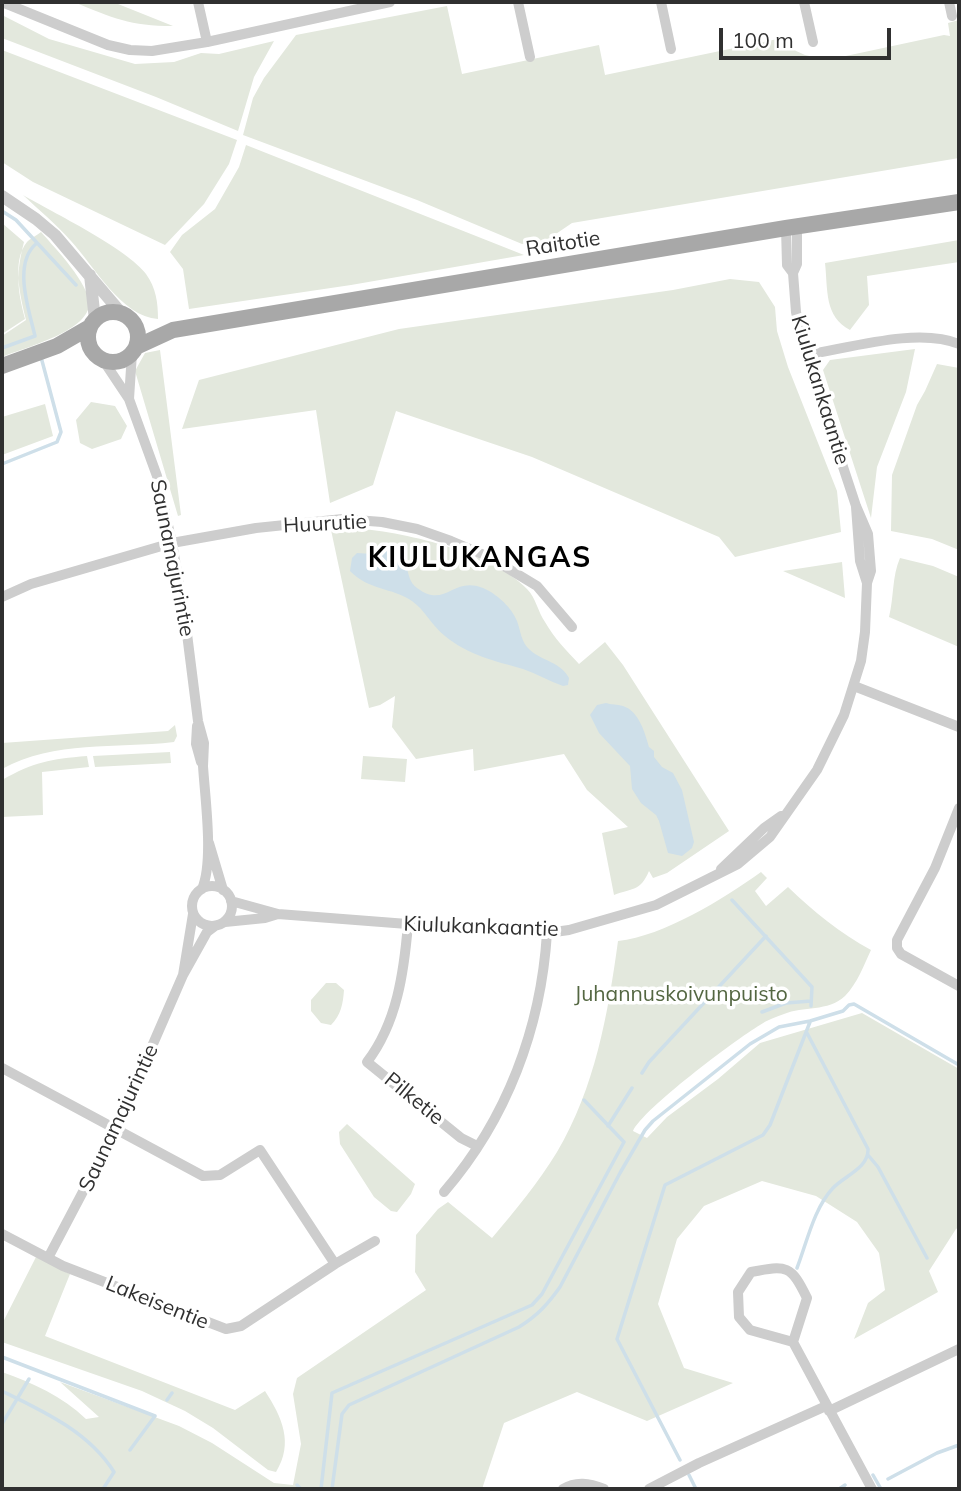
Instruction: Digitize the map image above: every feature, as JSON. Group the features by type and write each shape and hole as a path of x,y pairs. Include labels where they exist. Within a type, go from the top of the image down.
{"main road":[{"name":"Raitotie","path":"57,346 118,362 134,350 173,330 792,227 959,202"},
{"path":"97,355 88,334 92,323 107,313 128,320 137,340 134,350"},
{"name":"Raitotie","path":"128,320 173,330"},
{"name":"Raitotie","path":"2,366 57,346 92,323"}],"street":[{"path":"2,2 108,45 152,51 207,42 390,2"},
{"path":"198,2 207,42"},
{"path":"518,2 530,57"},
{"path":"661,2 671,49"},
{"path":"804,2 813,42"},
{"path":"949,2 952,16"},
{"path":"2,196 55,235 128,320"},
{"name":"Kiulukankaantie","path":"232,901 278,914 547,933 579,928 656,905 738,864 770,837 822,761 855,686 865,632 871,559 868,534 856,506 806,355 796,312 793,273 797,264 792,227"},
{"path":"90,275 92,323"},
{"path":"806,355 914,337 939,338 959,345"},
{"name":"Saunamajurintie","path":"130,399 134,350"},
{"name":"Saunamajurintie","path":"97,355 130,399 158,476 172,543 198,721 204,743 202,766 208,839 202,889"},
{"name":"Huurutie","path":"2,597 30,584 172,543 256,528 343,519 382,522 417,529 489,557 537,586 572,626"},
{"path":"855,686 959,727"},
{"path":"959,808 935,868 897,940 897,948 901,954 959,986"},
{"name":"Saunamajurintie","path":"208,839 223,890"},
{"path":"213,886 223,890 232,901 232,912 220,924 202,924 194,914 193,900 202,889 213,886"},
{"name":"Saunamajurintie","path":"183,975 194,914"},
{"name":"Kiulukankaantie","path":"220,924 278,914"},
{"name":"Saunamajurintie","path":"48,1258 116,1129 183,975 207,932 220,924"},
{"name":"Pilketie","path":"408,924 396,1004 384,1035 367,1062 461,1138 477,1146"},
{"path":"444,1192 461,1172 496,1116 515,1077 531,1032 541,990 547,933"},
{"path":"2,1068 203,1177 220,1175 260,1150 335,1264"},
{"path":"2,1234 48,1258"},
{"name":"Lakeisentie","path":"48,1258 226,1329 241,1326 375,1241"},
{"path":"793,1342 750,1330 738,1317 738,1292 751,1272 778,1266 796,1276 807,1298 793,1342 872,1489"},
{"path":"649,1489 699,1462 828,1409 959,1349"},
{"path":"563,1489 573,1483 595,1485 604,1489"}],"green space":[{"path":"74,2 113,2 173,26 122,20"},
{"path":"447,6 462,74 599,45 605,75 787,37 794,50 827,60 944,35 950,36 948,23 959,20 959,158 572,223 547,240 522,244 417,200 243,135 253,98 264,78 296,35"},
{"path":"2,15 49,39 135,64 174,62 201,53 219,54 274,41 254,77 238,131 2,38"},
{"path":"2,50 237,140 229,164 204,204 165,245 33,182 2,162"},
{"path":"246,145 524,255 189,309 183,269 170,252 182,235 215,209 239,167"},
{"path":"23,195 107,242 137,264 154,290 158,319 145,316 121,300 80,251"},
{"path":"2,223 24,242 18,280 25,319 2,334"},
{"path":"41,232 84,287 89,305 86,315 53,338 2,357 2,336 26,320 19,280 19,259 27,242"},
{"path":"959,240 959,262 867,276 869,305 850,330 831,310 825,263"},
{"path":"730,279 759,282 775,307 777,331 788,367 837,491 841,532 735,557 719,537 532,457 396,411 373,485 330,503 316,410 182,429 199,380 399,329 673,290"},
{"path":"915,349 906,392 877,467 871,518 823,370 830,360"},
{"path":"160,350 181,515 178,516 135,371 145,353"},
{"path":"937,364 959,368 959,550 932,539 891,531 892,475 917,405"},
{"path":"91,402 115,406 127,426 121,439 92,449 80,443 76,420"},
{"path":"45,404 53,436 2,455 2,417"},
{"path":"351,528 420,539 492,564 527,589 549,628 579,664 605,642 623,665 729,831 667,873 653,878 649,871 639,886 614,895 602,833 628,827 587,790 564,754 474,771 473,749 416,759 392,727 395,696 369,708 331,530"},
{"path":"900,558 933,566 959,577 959,647 889,617"},
{"path":"842,562 845,598 783,571"},
{"path":"175,725 177,736 174,742 64,750 22,760 2,769 2,743 168,731"},
{"path":"170,752 171,763 95,767 93,756"},
{"path":"87,756 89,767 42,772 43,815 2,817 2,780 43,762"},
{"path":"363,756 407,759 405,782 361,779"},
{"name":"Juhannuskoivunpuisto","path":"761,872 767,878 755,891 766,906 788,887 828,922 871,950 860,974 845,996 838,1001 823,1007 784,1014 748,1033 671,1092 633,1131 647,1138 667,1117 760,1043 862,1013 959,1069 959,1227 929,1271 938,1292 854,1339 868,1303 885,1290 879,1253 857,1222 816,1196 762,1181 704,1206 677,1239 658,1304 684,1368 733,1383 647,1421 577,1392 504,1423 482,1489 2,1489 2,1372 47,1391 86,1419 99,1417 60,1382 179,1426 212,1443 274,1483 293,1485 301,1444 293,1394 297,1378 426,1290 415,1272 416,1235 438,1209 448,1202 492,1238 557,1152 581,1102 598,1050 618,941 654,932 692,915"},
{"path":"326,983 336,983 344,990 341,1009 331,1025 321,1023 311,1011 311,1000"},
{"path":"347,1124 415,1184 397,1212 391,1211 374,1197 340,1144 339,1132"},
{"path":"36,1257 70,1274 45,1336 235,1410 265,1391 284,1430 284,1451 276,1472 268,1470 213,1428 185,1411 142,1391 2,1342 2,1324"}],"shaded area":[{"path":"386,548 401,557 413,584 426,593 441,595 468,585 483,588 495,595 514,615 527,647 561,668 569,678 568,685 563,686 463,648 440,632 412,601 373,586 350,571 352,558 357,553 372,554"},
{"path":"606,703 623,706 633,713 646,735 649,747 654,751 654,757 662,767 673,773 682,790 694,842 692,848 682,856 668,853 656,815 641,803 632,789 630,766 599,733 590,715 597,705"}],"waterway":[{"path":"2,211 16,220 76,285"},
{"path":"2,348 35,336 26,300 24,274 29,252 37,243"},
{"path":"2,464 57,442 61,432 41,357"},
{"path":"732,900 812,987 811,1006"},
{"path":"642,1073 649,1062 766,936"},
{"path":"762,1012 786,1003 811,1001"},
{"path":"332,1489 342,1414 349,1405 519,1327 537,1314 560,1287 645,1130 750,1044 779,1027 843,1011 854,1004 959,1065"},
{"path":"680,1460 617,1339 665,1185 763,1135 770,1125 810,1022"},
{"path":"797,1268 826,1196 860,1167 868,1149 807,1033"},
{"path":"608,1126 632,1088"},
{"path":"321,1489 332,1393 532,1305 542,1294 624,1142 584,1100"},
{"path":"868,1155 878,1167 927,1258"},
{"path":"2,1357 155,1416 130,1450"},
{"path":"2,1424 29,1379"},
{"path":"2,1391 64,1424 92,1445 114,1472 103,1489"},
{"path":"167,1400 172,1393"},
{"path":"888,1479 937,1453 959,1445"},
{"path":"689,1475 696,1489"},
{"path":"873,1475 881,1489"},
{"path":"297,1485 301,1489"},
{"path":"839,1489 845,1485"}],"district":[{"name":"KIULUKANGAS","path":"480,559"}]}
